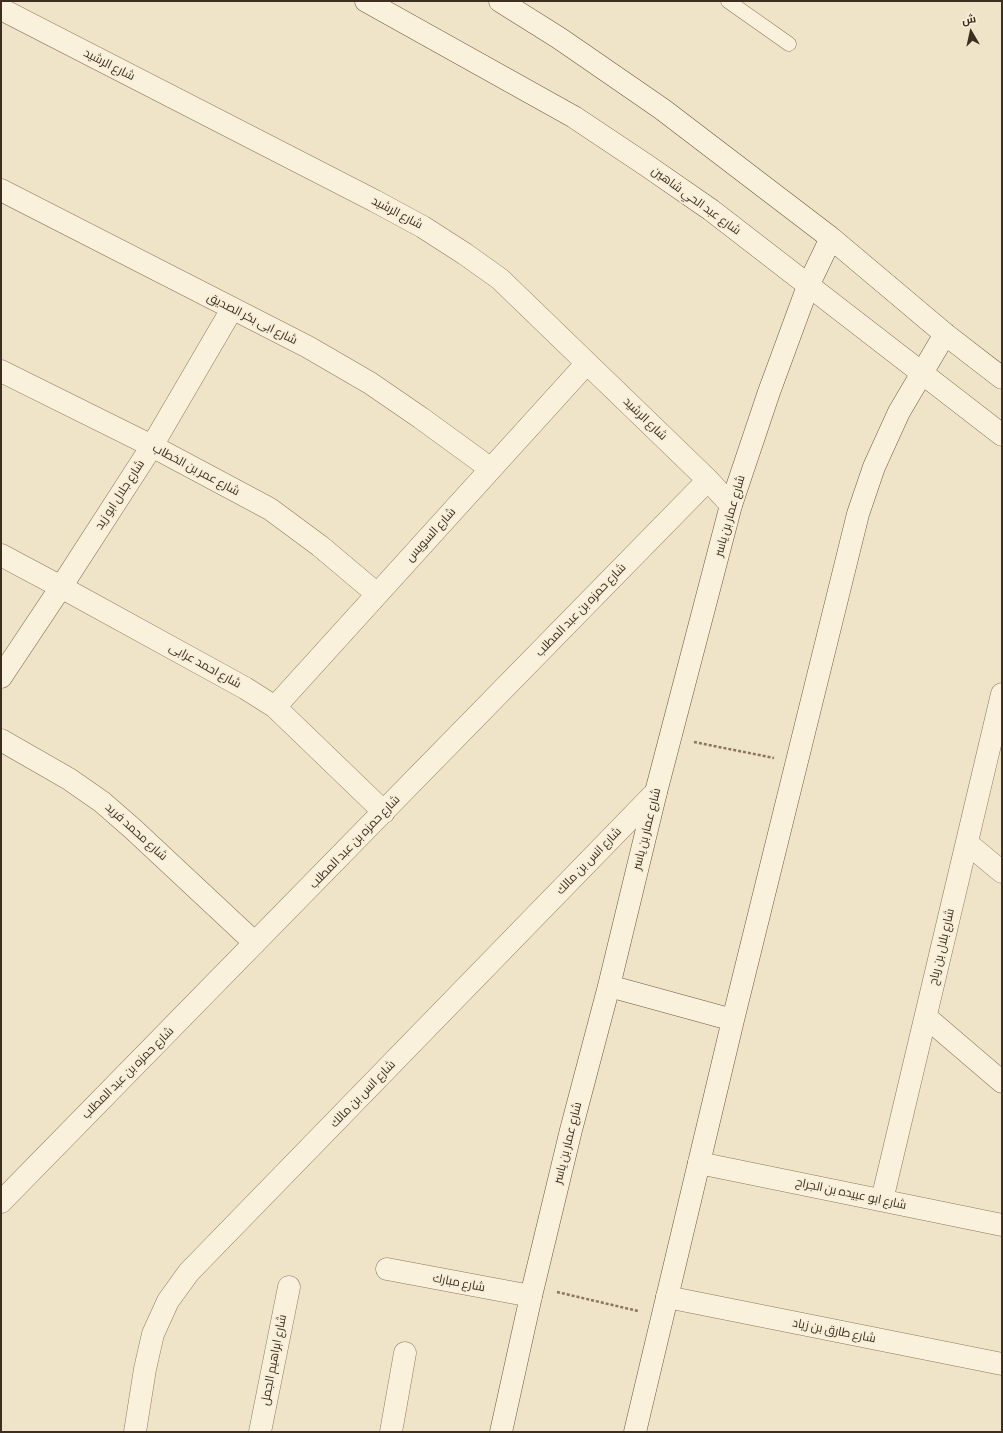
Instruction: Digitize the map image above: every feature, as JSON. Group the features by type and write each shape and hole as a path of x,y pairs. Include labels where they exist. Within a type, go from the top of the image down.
{"street":[{"name":"شارع عبد الحي شاهين","path":"366,1 574,117 711,210 1002,435"},
{"path":"500,1 559,38 662,108 831,238 945,334 1002,378"},
{"name":"شارع الرشيد","path":"1,9 423,227 466,254 500,279 708,480 731,505"},
{"name":"شارع ابى بكر الصديق","path":"1,190 308,347 370,383 491,469"},
{"name":"شارع عمار بن ياسر","path":"501,1432 532,1292 571,1130 609,986 670,737 731,505 768,392 808,286 831,238"},
{"name":"شارع جلال ابو زيد","path":"1,677 62,587 152,446 232,308"},
{"path":"635,1432 733,1020 858,514 874,467 899,412 945,334"},
{"name":"شارع السويس","path":"275,706 587,363"},
{"name":"شارع عمر بن الخطاب","path":"1,371 152,446 270,509 320,546 377,594"},
{"name":"شارع حمزه بن عبد المطلب","path":"1,1202 708,480"},
{"name":"شارع احمد عرابى","path":"1,555 62,587 275,706 384,812"},
{"name":"شارع بلال بن رباح","path":"882,1200 1002,694"},
{"name":"شارع محمد فريد","path":"1,740 69,779 102,802 133,828 255,943"},
{"name":"شارع انس بن مالك","path":"135,1432 145,1369 153,1334 168,1301 188,1272 656,792"},
{"path":"967,843 1002,872"},
{"path":"609,986 733,1020"},
{"path":"926,1017 1002,1082"},
{"name":"شارع ابو عبيده بن الجراح","path":"699,1163 1002,1225"},
{"name":"شارع مبارك","path":"387,1269 532,1292"},
{"name":"شارع ابراهيم الجمل","path":"260,1432 289,1287"},
{"name":"شارع طارق بن زياد","path":"664,1307 1002,1364"},
{"path":"391,1432 405,1353"}],"lane":[{"path":"728,1 789,44"}],"path":[{"path":"670,737 797,763"},
{"path":"532,1292 664,1307"}]}
